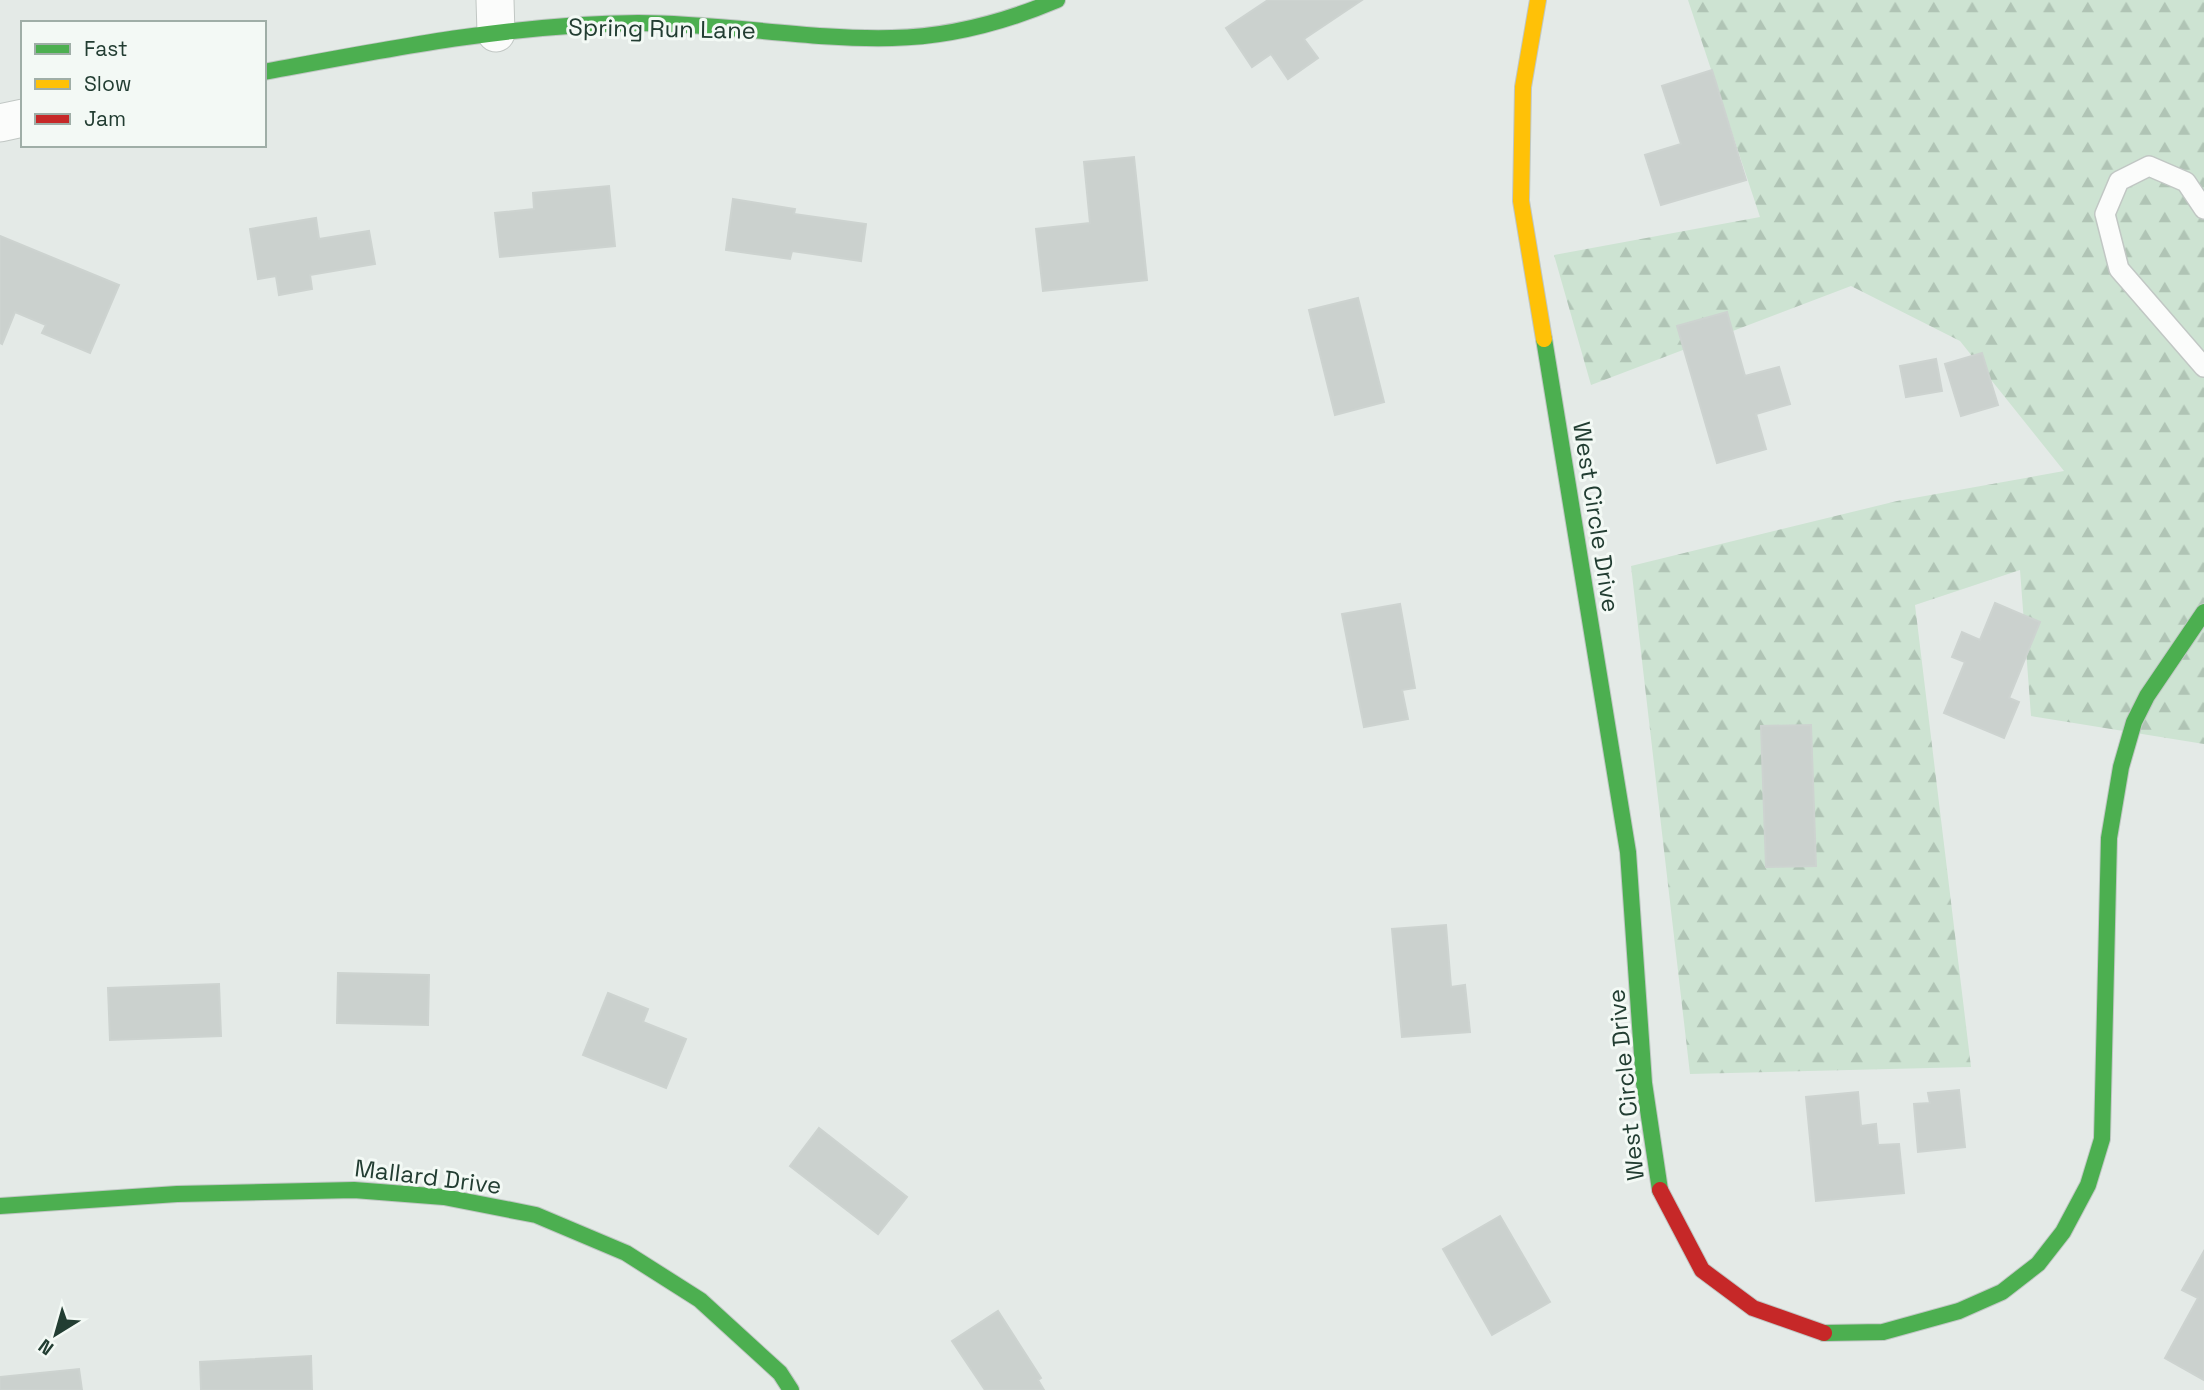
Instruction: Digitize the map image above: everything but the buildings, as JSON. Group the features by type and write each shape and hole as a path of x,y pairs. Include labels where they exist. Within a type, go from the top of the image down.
{"street":[{"name":"Spring Run Lane","path":"266,72 414,44 495,17 735,28 873,38 935,34 1026,14 1057,0"},
{"name":"West Circle Drive","path":"1538,0 1523,88 1521,201 1628,852 1644,1083 1661,1195 1702,1270 1753,1308 1828,1334 1883,1332 1959,1311 2001,1292 2038,1264 2063,1232 2088,1185 2102,1139 2109,838 2121,767 2134,722 2147,696 2204,612"},
{"path":"0,123 21,118"},
{"name":"Mallard Drive","path":"0,1206 177,1194 354,1189 444,1197 536,1215 626,1253 700,1300 780,1373 791,1390"}],"lane":[{"path":"2204,209 2186,182 2149,166 2119,181 2105,214 2119,269 2204,368"}],"green space":[{"path":"1688,0 2204,0 2204,744 2031,716 2020,570 1915,605 1971,1067 1690,1074 1631,566 1897,501 2064,471 1960,341 1851,286 1591,385 1554,255 1760,217"}],"traffic: fast":[{"path":"266,72 450,39 591,24 670,24 860,38 913,37 976,27 1057,0"},
{"path":"1544,339 1628,852 1644,1083 1660,1190"},
{"path":"1824,1333 1883,1332 1959,1311 2002,1292 2038,1264 2063,1232 2088,1185 2102,1139 2109,838 2121,767 2134,722 2147,696 2204,612"},
{"path":"0,1206 177,1194 354,1190 444,1197 536,1215 626,1253 700,1300 780,1373 791,1390"}],"traffic: slow":[{"path":"1538,0 1523,87 1521,201 1544,339"}],"traffic: jam":[{"path":"1660,1190 1702,1270 1753,1308 1824,1333"}]}
